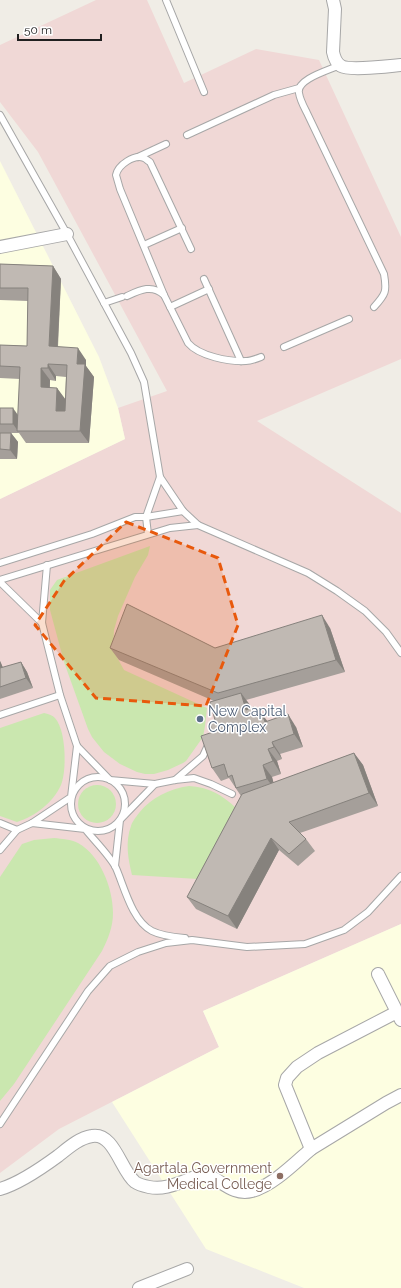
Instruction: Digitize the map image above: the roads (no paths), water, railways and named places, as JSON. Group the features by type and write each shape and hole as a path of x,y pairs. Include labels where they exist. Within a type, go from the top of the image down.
{"street":[{"path":"333,0 335,9 333,52 335,59 340,66 351,68 401,66"},
{"path":"0,247 67,234"},
{"path":"311,1149 285,1085 287,1078 297,1067 318,1053 399,1016 378,974"},
{"path":"0,1189 26,1177 74,1144 92,1136 102,1137 110,1143 135,1183 143,1186 160,1189 202,1175 210,1176 239,1192 252,1191 274,1181 311,1149 401,1095"},
{"path":"139,1288 188,1269"}],"lane":[{"path":"166,0 204,92"},
{"path":"340,66 306,80 300,85 298,92 384,274 386,286 385,296 374,307"},
{"path":"187,135 274,95 300,88"},
{"path":"0,115 67,234 131,353 144,382 160,477 183,510 198,525 308,573 336,591 365,611 386,632 401,653"},
{"path":"166,144 128,161 119,167 116,175 164,295 188,343 193,349 217,357 247,362 261,357"},
{"path":"137,157 144,158 150,162 191,249"},
{"path":"144,245 182,228"},
{"path":"204,279 241,361"},
{"path":"104,303 125,297 138,291 152,289 156,289 164,295"},
{"path":"170,307 209,289"},
{"path":"284,347 349,319"},
{"path":"148,534 146,517 160,477"},
{"path":"0,563 92,534 135,517 146,517 183,510"},
{"path":"42,623 0,581 148,534 170,528 198,525"},
{"path":"47,565 42,623 60,695 77,746 70,806 78,823 85,829 115,866 124,891 142,923 150,930 162,935 192,940 247,947 305,944 344,930 368,912 401,876"},
{"path":"0,715 60,695"},
{"path":"175,780 203,756 213,736"},
{"path":"77,746 123,793 125,803 124,812 120,820 115,866"},
{"path":"0,850 17,830 32,823 71,797 76,788 82,782 91,778 100,777 110,780 155,784 194,778 232,794"},
{"path":"32,823 85,829 94,832 104,831 113,827 155,784"},
{"path":"0,823 17,830"},
{"path":"0,1124 88,991 110,966 138,952 166,943 192,940"}],"place":[{"name":"New Capital Complex","path":"200,719"},
{"name":"Agartala Government Medical College","path":"280,1176"}]}
